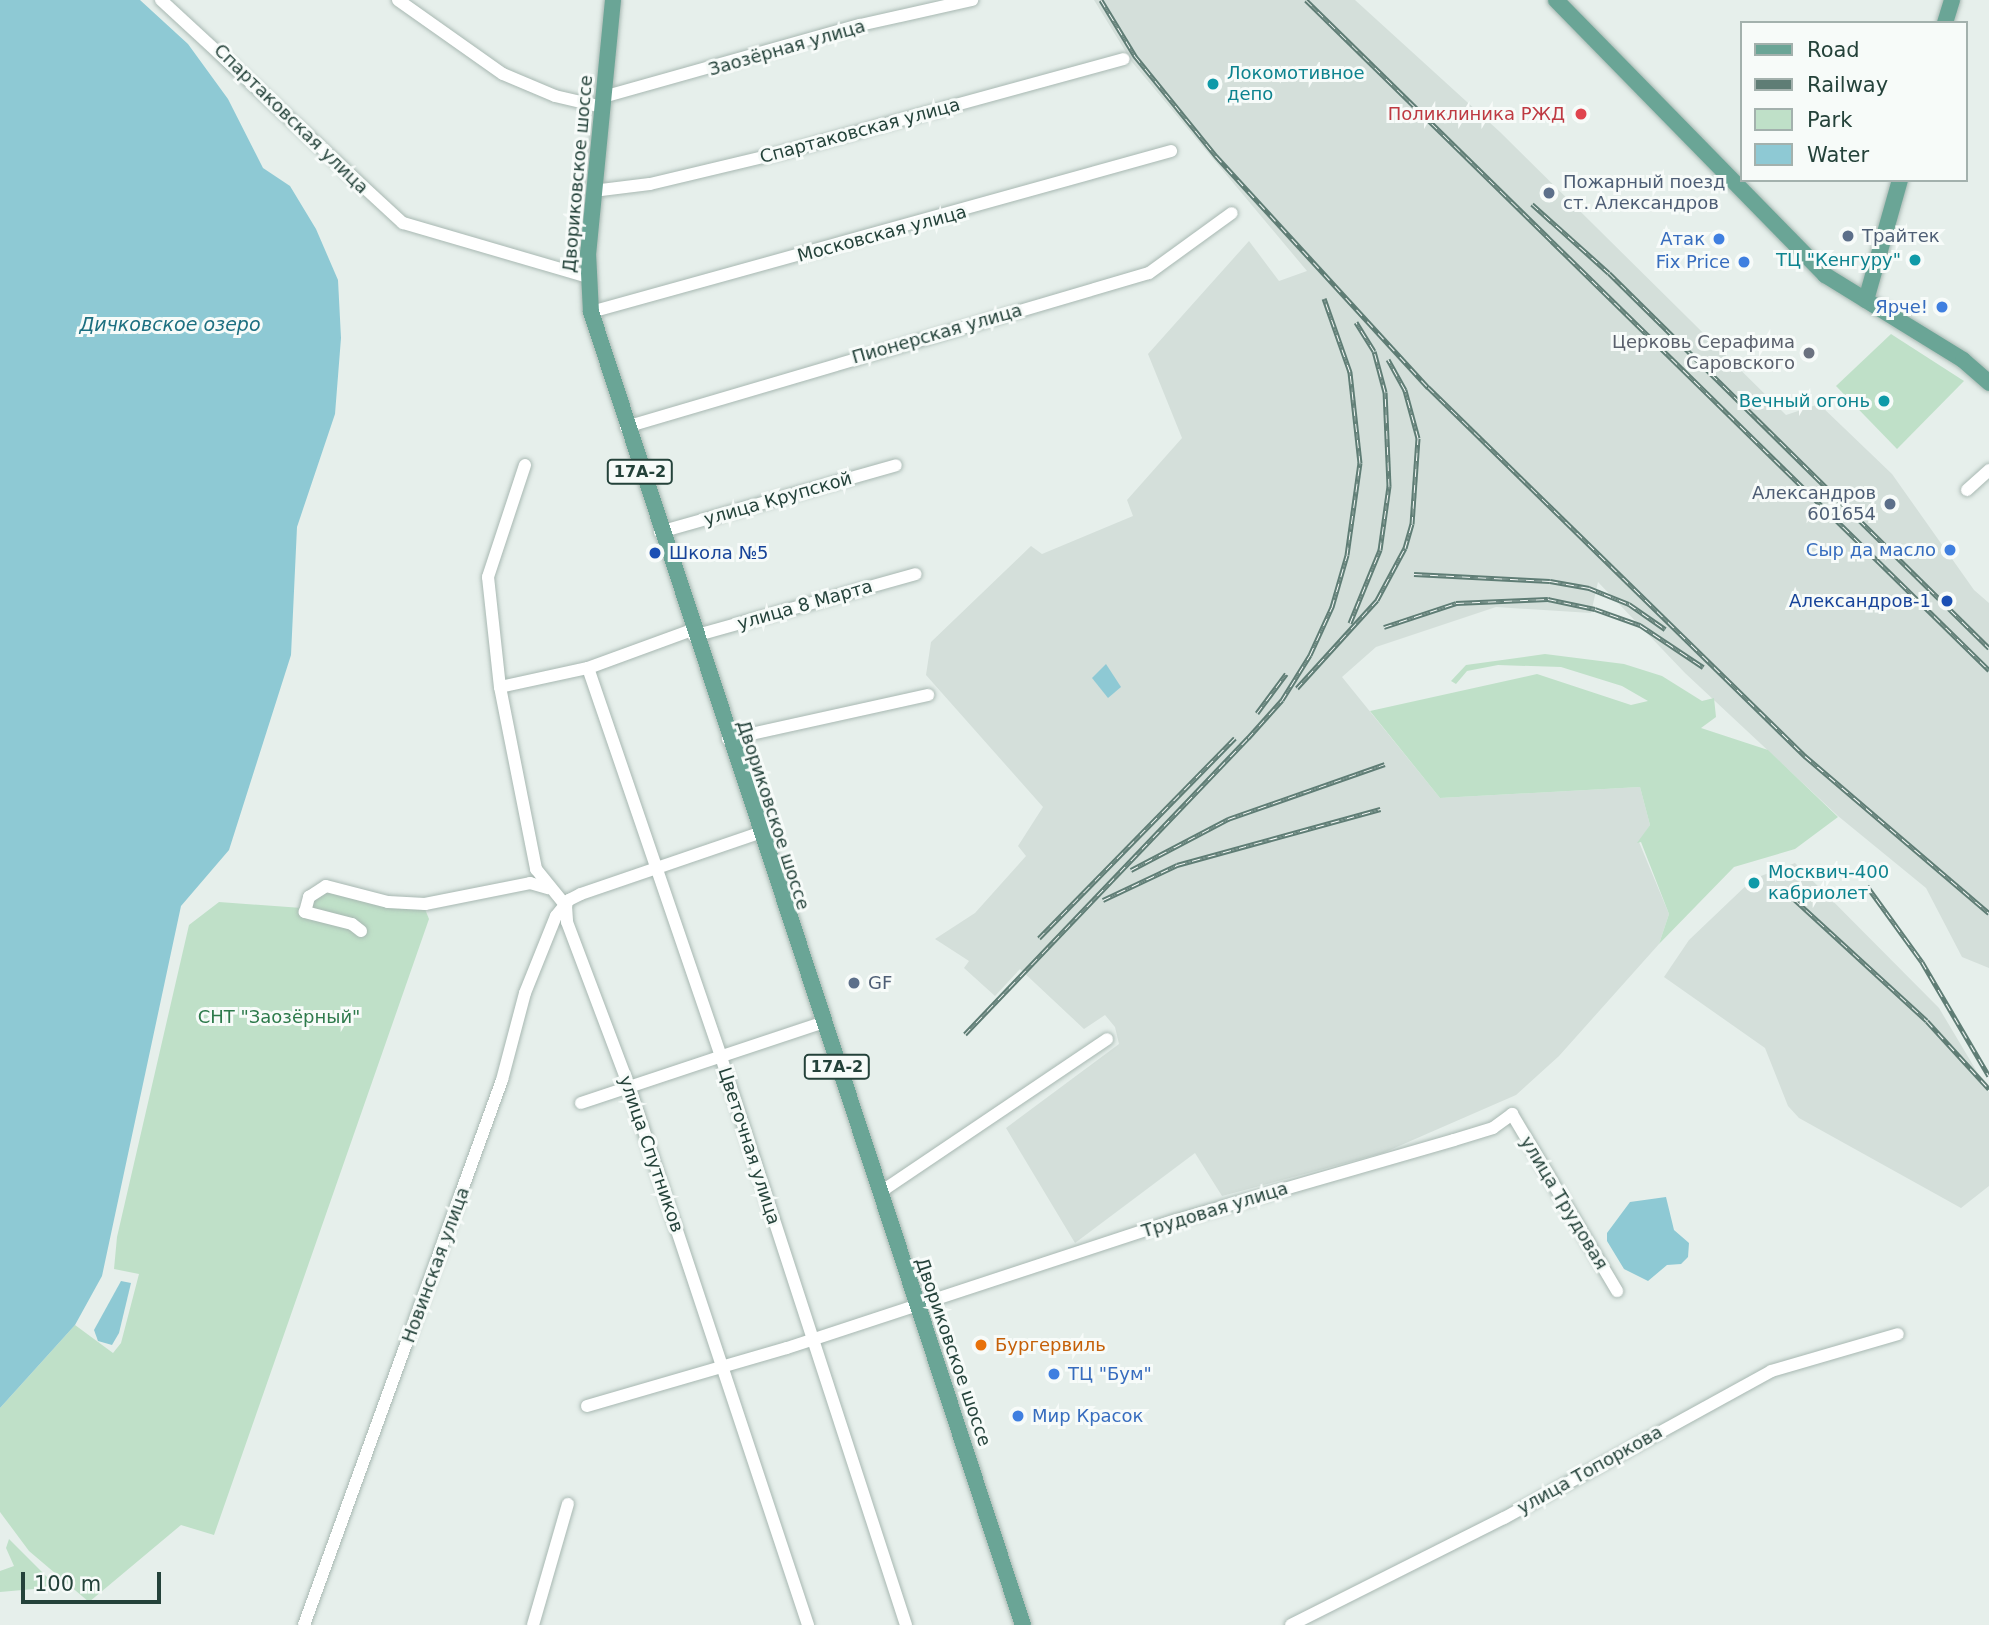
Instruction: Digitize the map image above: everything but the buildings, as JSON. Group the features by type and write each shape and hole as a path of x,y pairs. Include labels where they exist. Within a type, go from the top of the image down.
{"main road":[{"name":"Двориковское шоссе","path":"613,0 593,191 588,277 591,313 693,633 1023,1625"},
{"path":"1556,0 1825,275 1964,360 1989,383"},
{"path":"1946,21 1952,0"},
{"path":"1866,300 1899,182"}],"street":[{"name":"Спартаковская улица","path":"161,0 403,223 588,277"},
{"name":"Заозёрная улица","path":"398,0 503,74 555,96 602,102 860,25 972,0"},
{"name":"Спартаковская улица","path":"593,191 650,184 771,155 1124,59"},
{"name":"Московская улица","path":"591,313 1171,151"},
{"name":"Пионерская улица","path":"626,427 1149,273 1190,247 1232,213"},
{"name":"улица Крупской","path":"660,532 896,465"},
{"path":"525,466 488,577 500,687 536,869 548,888 566,906 580,894 759,833"},
{"path":"1968,490 1984,475"},
{"name":"улица 8 Марта","path":"500,687 588,668 693,633 916,574"},
{"name":"Цветочная улица","path":"588,668 722,1060 811,1341 906,1625"},
{"path":"728,739 928,695"},
{"path":"361,930 352,924 305,912 309,897 326,886 388,902 425,904 530,883 548,888"},
{"name":"улица Спутников","path":"566,906 566,922 630,1089 808,1625"},
{"name":"Новинская улица","path":"304,1625 502,1080 542,942 566,906"},
{"path":"581,1103 722,1060 822,1023"},
{"path":"879,1193 1107,1039"},
{"name":"Трудовая улица","path":"587,1406 811,1341 1177,1220 1493,1128 1511,1114"},
{"name":"улица Трудовая","path":"1511,1114 1617,1291"},
{"name":"улица Топоркова","path":"1291,1625 1504,1518 1771,1371 1898,1334"},
{"path":"533,1625 568,1504"}],"shaded area":[{"path":"1094,0 1355,0 1500,132 1786,415 1819,404 1892,474 1974,590 1989,603 1989,968 1962,957 1926,888 1838,816 1685,673 1598,582 1591,613 1496,607 1376,647 1342,677 1440,798 1640,787 1650,825 1639,842 1669,914 1659,944 1559,1056 1516,1095 1383,1153 1222,1196 1195,1153 1075,1243 1006,1128 1119,1044 1115,1027 1105,1015 1084,1029 1020,969 995,996 964,968 969,961 935,939 975,913 1026,856 1018,846 1043,807 926,675 931,642 1031,546 1042,554 1133,516 1127,500 1182,438 1148,354 1249,241 1279,281 1307,271 1132,62"},
{"path":"1795,863 1939,1008 1989,1092 1989,1186 1961,1208 1799,1118 1788,1106 1765,1048 1664,977 1689,940 1753,879"}],"green space":[{"path":"1891,334 1964,381 1897,449 1836,386"},
{"path":"1545,654 1624,664 1662,676 1702,701 1714,698 1716,717 1701,728 1768,750 1838,817 1795,849 1734,867 1659,944 1669,914 1641,842 1637,843 1650,825 1640,787 1440,798 1370,711 1537,674 1631,705 1648,701 1622,686 1561,667 1498,665 1467,671 1456,684 1451,681 1466,665"},
{"name":"СНТ \"Заозёрный\"","path":"327,891 425,909 429,919 214,1535 181,1525 89,1602 29,1551 0,1512 0,1408 75,1325 113,1353 121,1343 139,1274 114,1269 117,1237 189,925 219,902 302,908"},
{"path":"9,1539 51,1581 45,1588 0,1592 0,1571 14,1566 6,1548"}],"water":[{"name":"Дичковское озеро","path":"0,0 140,0 188,44 228,99 263,168 290,186 316,229 338,280 341,338 335,414 297,527 291,655 229,850 181,906 102,1276 75,1325 0,1408"},
{"path":"1106,664 1121,687 1108,698 1092,678"},
{"path":"1666,1197 1674,1230 1689,1243 1688,1257 1681,1264 1667,1265 1648,1281 1624,1269 1607,1241 1607,1233 1630,1202"},
{"path":"121,1281 131,1283 119,1333 112,1345 98,1341 94,1330"}],"railway":[{"path":"1101,0 1135,56 1216,156 1428,387 1805,756 1989,913"},
{"path":"1306,0 1989,670"},
{"path":"1532,204 1609,273 1989,648"},
{"path":"965,1034 1248,738 1282,700 1310,655 1332,607 1347,555 1360,463 1350,372 1324,298"},
{"path":"1350,623 1380,550 1389,486 1385,392 1374,351 1356,322"},
{"path":"1297,688 1377,600 1405,548 1412,524 1418,438 1405,390 1388,359"},
{"path":"1414,574 1550,581 1589,588 1629,604 1665,629"},
{"path":"1384,627 1456,603 1548,599 1595,609 1640,625 1703,667"},
{"path":"1257,713 1286,674"},
{"path":"1039,938 1235,738"},
{"path":"1131,870 1228,819 1385,764"},
{"path":"1103,900 1177,865 1380,809"},
{"path":"1867,886 1922,962 1989,1076"},
{"path":"1794,899 1927,1021 1989,1089"}],"place":[{"name":"Локомотивное депо","path":"1213,84"},
{"name":"Поликлиника РЖД","path":"1581,114"},
{"name":"Пожарный поезд ст. Александров","path":"1549,193"},
{"name":"Трайтек","path":"1848,236"},
{"name":"Атак","path":"1719,239"},
{"name":"ТЦ \"Кенгуру\"","path":"1915,260"},
{"name":"Fix Price","path":"1744,262"},
{"name":"Ярче!","path":"1942,307"},
{"name":"Церковь Серафима Саровского","path":"1809,353"},
{"name":"Вечный огонь","path":"1884,401"},
{"name":"Александров 601654","path":"1890,504"},
{"name":"Сыр да масло","path":"1950,550"},
{"name":"Школа №5","path":"655,553"},
{"name":"Александров-1","path":"1947,601"},
{"name":"Москвич-400 кабриолет","path":"1754,883"},
{"name":"GF","path":"854,983"},
{"name":"Бургервиль","path":"981,1345"},
{"name":"ТЦ \"Бум\"","path":"1054,1374"},
{"name":"Мир Красок","path":"1018,1416"}]}
